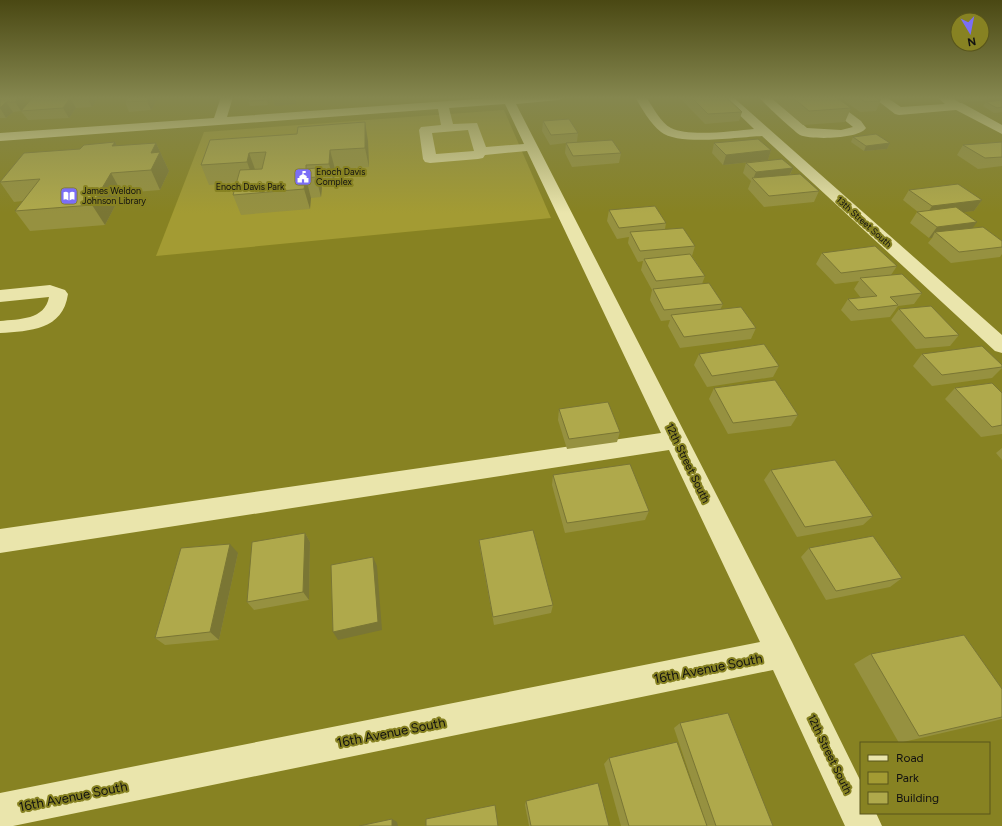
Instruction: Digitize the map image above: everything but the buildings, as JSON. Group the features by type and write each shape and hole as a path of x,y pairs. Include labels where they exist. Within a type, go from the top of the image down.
{"street":[{"path":"0,137 29,136"},
{"path":"30,146 40,136"},
{"path":"426,136 430,159 478,155 481,151 532,147"},
{"path":"475,136 481,151"},
{"name":"12th Street South","path":"526,136 782,653 864,826"},
{"path":"692,136 800,139 802,136"},
{"name":"13th Street South","path":"770,137 1002,346"},
{"path":"0,296 50,291 59,294 59,302 51,316 33,324 0,327"},
{"path":"0,541 676,440"},
{"name":"16th Avenue South","path":"0,811 782,653"}],"green space":[{"name":"Enoch Davis Park","path":"203,136 515,136 551,218 156,256"}],"place":[{"name":"Enoch Davis Complex","path":"303,177"},
{"name":"James Weldon Johnson Library","path":"69,196"}]}
